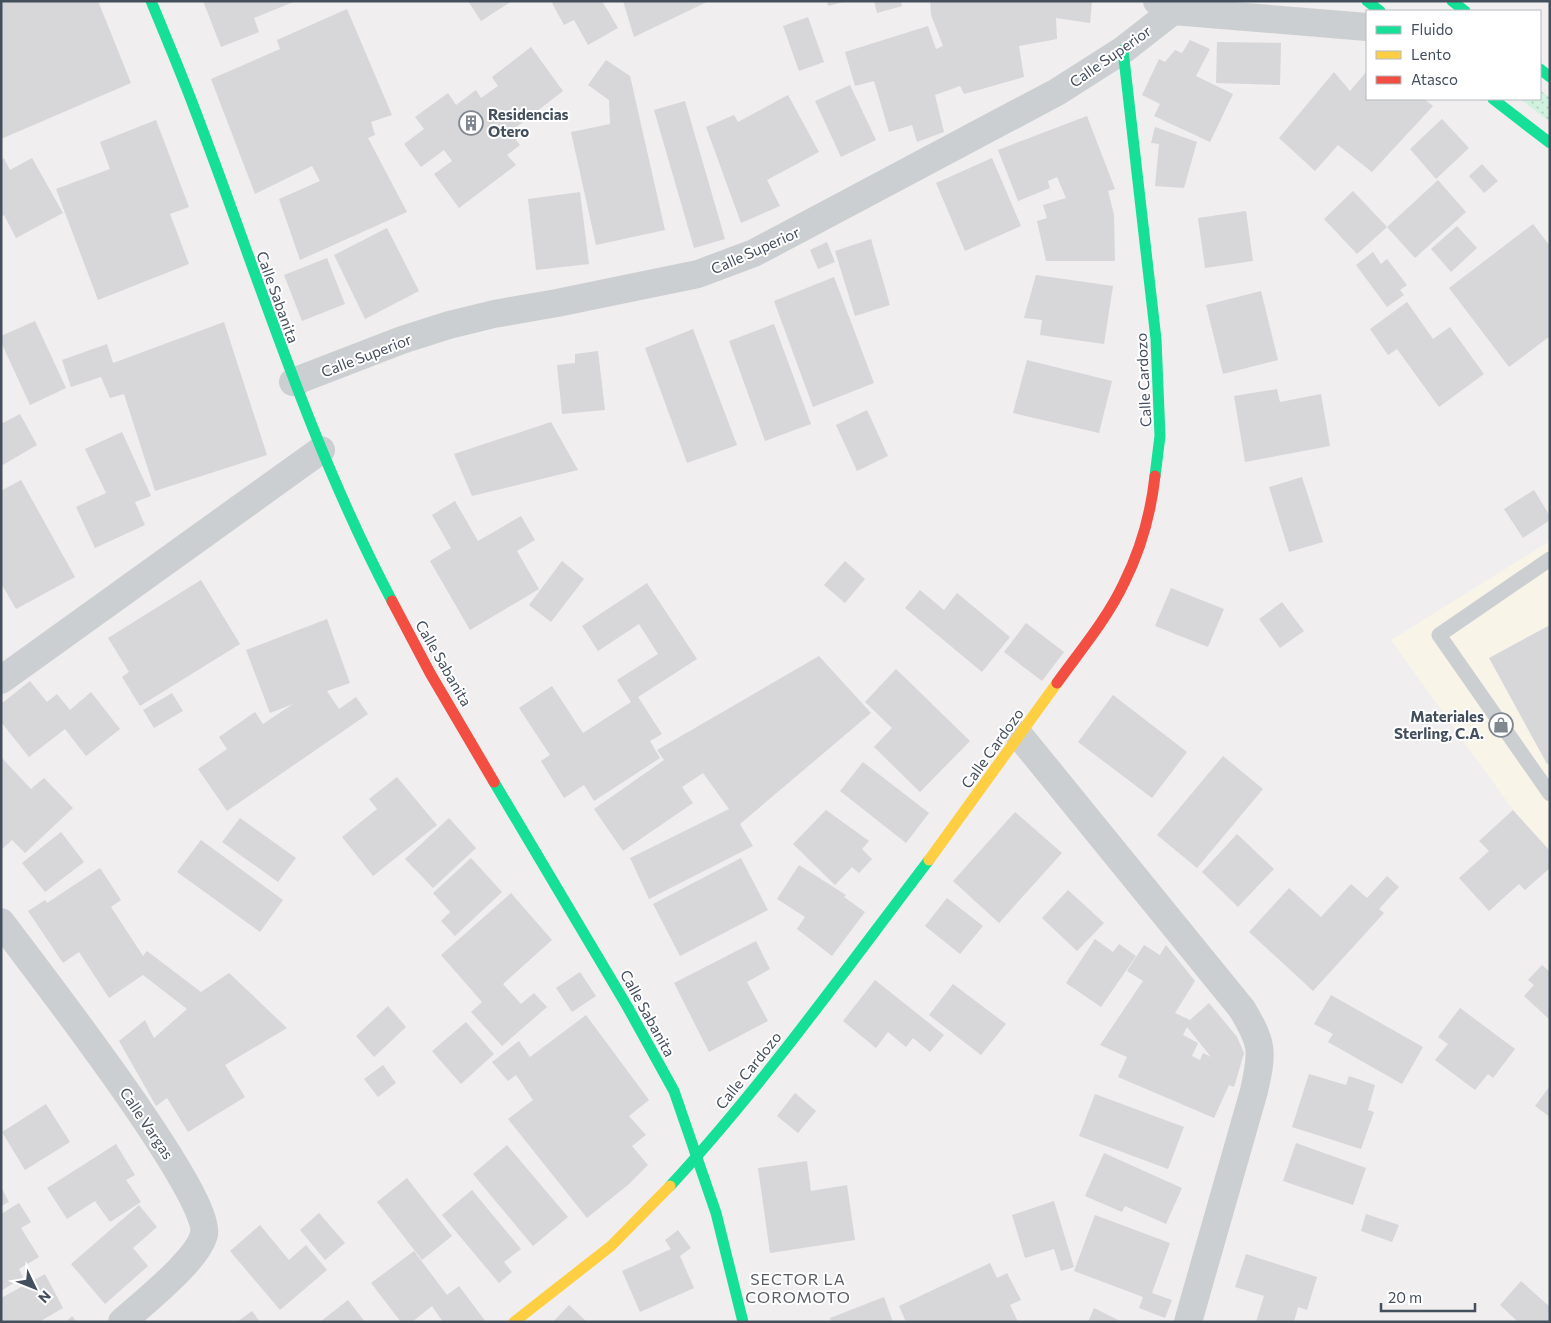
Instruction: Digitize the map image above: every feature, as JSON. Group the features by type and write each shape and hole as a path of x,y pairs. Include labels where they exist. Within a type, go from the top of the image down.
{"street":[{"name":"Calle Sabanita","path":"151,1 195,110 294,382 321,450 366,552 430,673 468,734 627,1006 674,1091 698,1156 716,1213 743,1322"},
{"path":"1367,1 1379,10"},
{"path":"1452,1 1464,10"},
{"name":"Calle Superior","path":"294,382 402,340 449,325 494,314 698,274 754,254 1057,92 1123,50 1169,5 1366,27"},
{"name":"Calle Cardozo","path":"514,1322 611,1246 698,1156 778,1058 933,854 1096,630 1124,584 1136,555 1154,486 1160,436 1156,339 1123,50"},
{"path":"1494,100 1550,143"},
{"path":"1,680 321,450"},
{"path":"1019,735 1242,1009 1257,1035 1262,1058 1188,1322"},
{"name":"Calle Vargas","path":"1,922 136,1105 178,1169 196,1202 204,1222 205,1233 196,1251 122,1322"}],"lane":[{"path":"1550,559 1439,635 1550,794"}],"shaded area":[{"name":"Materiales Sterling, C.A.","path":"1550,541 1550,851 1513,810 1391,640"}],"green space":[{"path":"1541,91 1550,98 1550,122 1521,100 1541,100"}],"building":[{"path":"1,1 98,1 131,83 1,139"},
{"path":"203,1 296,1 254,18 259,32 221,47"},
{"path":"468,1 512,1 481,21"},
{"path":"556,1 602,1 618,28 588,45 574,20 564,25 552,3"},
{"path":"623,1 709,1 634,37"},
{"path":"827,1 843,1 843,2 828,6"},
{"path":"874,1 901,1 902,6 877,13"},
{"path":"930,1 1092,1 1090,23 1056,18 1057,39 1019,46 1024,77 964,94 960,86 935,95 944,132 917,142 912,125 889,132 874,81 855,86 845,52 928,26 936,49 943,46 931,15"},
{"path":"347,9 392,115 371,122 375,135 368,138 407,212 300,260 279,199 320,181 312,166 255,194 211,79 280,49 277,40"},
{"path":"808,17 824,62 799,71 783,26"},
{"path":"1190,40 1210,49 1196,76 1233,94 1210,142 1154,116 1160,104 1142,95 1159,59 1165,62 1175,50 1182,53"},
{"path":"1217,42 1281,43 1280,85 1216,83"},
{"name":"Residencias Otero","path":"531,47 563,91 510,132 520,145 507,155 516,165 459,208 434,174 452,161 444,150 421,167 404,144 424,129 415,117 448,93 456,105 476,90 481,98 498,86 492,77"},
{"path":"606,60 630,76 665,230 596,245 571,132 610,124 609,100 588,85"},
{"path":"1334,72 1350,91 1366,72 1366,100 1425,100 1433,106 1372,172 1338,145 1315,171 1279,138"},
{"path":"850,85 876,140 841,157 815,101"},
{"path":"788,95 819,152 767,180 780,206 741,223 706,127 734,115 738,122"},
{"path":"685,101 725,239 694,248 654,110"},
{"path":"1087,116 1115,189 1108,191 1114,215 1115,261 1046,261 1037,221 1047,218 1043,205 1066,198 1057,177 1048,181 1050,188 1018,201 998,150"},
{"path":"1442,119 1469,148 1436,179 1410,149"},
{"path":"156,120 189,207 170,214 189,264 98,300 56,189 110,169 100,142"},
{"path":"1155,127 1197,142 1184,188 1155,186 1159,144 1151,143"},
{"path":"4,158 10,170 32,158 63,213 16,238 4,215 1,217 1,160"},
{"path":"992,158 1021,226 965,251 936,183"},
{"path":"1482,164 1498,181 1484,193 1469,176"},
{"path":"1438,180 1466,212 1415,258 1387,227"},
{"path":"1353,191 1387,227 1357,254 1324,219"},
{"path":"580,192 589,264 536,270 528,199"},
{"path":"1246,211 1253,261 1205,268 1198,218"},
{"path":"1533,224 1550,246 1550,336 1509,367 1449,288"},
{"path":"1457,226 1477,248 1451,272 1431,249"},
{"path":"387,228 419,291 365,319 334,255"},
{"path":"871,239 890,305 855,316 835,251"},
{"path":"827,242 835,262 818,269 810,250"},
{"path":"1373,252 1381,264 1387,259 1407,285 1400,290 1404,295 1387,307 1356,265"},
{"path":"327,258 345,304 302,321 284,275"},
{"path":"1036,275 1113,286 1104,344 1040,335 1042,320 1024,318"},
{"path":"834,277 874,383 813,407 774,301"},
{"path":"1261,291 1278,360 1223,374 1206,305"},
{"path":"1407,302 1433,339 1450,327 1484,374 1439,407 1397,349 1388,355 1370,329"},
{"path":"35,321 66,388 30,405 1,342 1,336"},
{"path":"224,322 267,455 155,491 124,394 110,398 101,377 71,387 62,360 107,344 113,363"},
{"path":"774,324 811,424 765,441 729,341"},
{"path":"693,329 737,445 687,463 645,348"},
{"path":"598,351 605,410 562,414 557,365 575,363 575,354"},
{"path":"1027,360 1112,381 1099,433 1013,413"},
{"path":"1277,389 1280,402 1321,394 1330,446 1245,462 1234,396"},
{"path":"867,410 888,456 857,471 836,425"},
{"path":"20,414 37,445 1,466 1,424"},
{"path":"551,422 578,470 472,496 454,454"},
{"path":"122,432 151,496 135,502 145,525 95,548 76,507 106,493 85,449"},
{"path":"1302,477 1323,542 1289,552 1269,487"},
{"path":"21,480 75,577 16,609 1,583 1,491"},
{"path":"1534,490 1550,516 1550,520 1523,538 1504,509"},
{"path":"455,501 478,541 521,516 535,540 517,551 539,589 470,630 430,561 451,548 432,515"},
{"path":"562,561 584,579 551,622 529,605"},
{"path":"845,561 865,579 845,603 824,585"},
{"path":"201,580 240,644 140,706 122,677 129,672 108,638"},
{"path":"647,583 697,659 638,697 662,734 650,741 660,758 594,801 584,785 564,798 541,761 550,755 519,708 552,686 583,733 631,702 617,680 658,654 639,624 598,651 582,626"},
{"path":"1171,588 1224,609 1208,647 1155,626"},
{"path":"920,590 944,610 957,593 1010,637 982,672 905,608"},
{"path":"1282,602 1304,631 1280,648 1259,619"},
{"path":"327,619 350,683 327,691 339,709 356,697 368,714 227,811 198,769 227,749 219,737 255,712 263,724 293,704 270,713 246,650"},
{"path":"1026,623 1064,652 1042,681 1004,652"},
{"path":"1550,625 1550,763 1547,764 1489,658"},
{"path":"819,656 871,713 740,824 753,846 649,899 630,858 729,809 703,773 682,787 693,803 623,851 594,809 664,760 657,750"},
{"path":"896,669 970,741 920,792 874,747 892,728 865,702"},
{"path":"30,681 47,702 57,694 70,710 91,692 120,729 86,756 65,729 29,757 1,722 1,704"},
{"path":"172,693 183,711 154,728 143,710"},
{"path":"1113,695 1187,752 1152,798 1078,742"},
{"path":"1223,756 1263,789 1197,868 1157,835"},
{"path":"1,757 31,789 44,778 73,808 25,853 12,840 1,850"},
{"path":"863,762 929,813 906,843 840,791"},
{"path":"397,777 437,825 373,876 342,837 377,809 369,799"},
{"path":"826,810 869,841 862,849 872,859 859,873 852,867 835,885 793,844"},
{"path":"1513,810 1550,851 1550,868 1525,890 1519,884 1489,911 1459,878 1489,851 1479,841"},
{"path":"1015,812 1062,853 999,923 953,881"},
{"path":"240,818 296,858 278,882 222,842"},
{"path":"449,818 476,848 433,888 405,859"},
{"path":"61,832 84,862 45,892 22,863"},
{"path":"1237,834 1274,869 1238,907 1202,872"},
{"path":"201,840 283,900 260,932 177,872"},
{"path":"471,858 502,892 455,936 441,921 450,912 433,893"},
{"path":"741,858 768,910 680,956 653,904"},
{"path":"799,865 846,895 844,897 865,912 832,956 797,929 805,917 777,899"},
{"path":"100,868 121,900 111,907 143,956 147,951 201,992 229,973 287,1028 225,1065 245,1097 188,1132 167,1098 156,1106 119,1041 145,1020 154,1038 187,1009 143,975 109,998 79,952 63,963 28,911 45,900 47,903"},
{"path":"1387,876 1399,887 1379,909 1384,913 1313,991 1249,932 1289,888 1321,917 1351,884 1367,898"},
{"path":"1068,890 1104,923 1077,951 1042,918"},
{"path":"511,893 552,940 503,984 521,1004 534,993 547,1007 502,1046 471,1012 482,1002 441,955"},
{"path":"947,898 983,926 960,954 925,926"},
{"path":"1095,939 1113,952 1119,944 1136,956 1101,1007 1066,983"},
{"path":"756,941 770,969 747,982 768,1021 709,1052 674,983"},
{"path":"1144,945 1160,955 1166,945 1195,981 1175,1013 1190,1020 1209,1003 1237,1037 1244,1053 1234,1087 1229,1085 1214,1118 1118,1077 1127,1057 1100,1045 1143,981 1127,971","holes":["1187,1027 1211,1057 1203,1053 1200,1060 1192,1056 1198,1043 1183,1035"]},
{"path":"1542,965 1550,972 1549,1019 1524,996 1534,985 1528,980"},
{"path":"580,972 596,996 572,1012 556,988"},
{"path":"875,980 944,1035 930,1052 913,1038 906,1047 888,1032 876,1048 843,1021"},
{"path":"953,984 1006,1024 981,1055 929,1015"},
{"path":"1331,995 1423,1047 1402,1084 1328,1042 1333,1034 1314,1024"},
{"path":"388,1006 406,1027 374,1057 356,1036"},
{"path":"1460,1008 1515,1049 1493,1078 1488,1074 1475,1090 1435,1060 1448,1044 1438,1037"},
{"path":"586,1015 649,1100 629,1116 646,1135 632,1146 648,1165 629,1184 587,1218 508,1119 533,1100 516,1075 508,1081 492,1062 519,1041 530,1057"},
{"path":"466,1022 494,1054 461,1084 432,1051"},
{"path":"383,1065 396,1083 378,1097 364,1079"},
{"path":"1309,1074 1346,1085 1349,1076 1375,1085 1368,1110 1374,1112 1361,1149 1292,1127"},
{"path":"1550,1086 1550,1117 1535,1106"},
{"path":"795,1093 816,1111 798,1133 777,1116"},
{"path":"1095,1094 1184,1127 1168,1169 1079,1136"},
{"path":"46,1104 70,1142 25,1170 2,1132"},
{"path":"1296,1143 1366,1168 1353,1205 1283,1181"},
{"path":"116,1144 135,1175 126,1180 141,1202 110,1222 95,1201 67,1219 47,1188"},
{"path":"507,1145 568,1217 533,1246 473,1174"},
{"path":"1104,1153 1182,1188 1166,1224 1125,1206 1122,1212 1085,1196"},
{"path":"807,1161 811,1191 847,1185 855,1240 770,1253 758,1168"},
{"path":"407,1178 452,1236 422,1260 377,1202"},
{"path":"1,1187 9,1202 1,1206"},
{"path":"472,1190 521,1249 504,1262 512,1272 499,1283 442,1215"},
{"path":"1054,1201 1074,1267 1061,1271 1054,1249 1025,1258 1012,1215"},
{"path":"19,1203 31,1222 21,1228 39,1257 19,1269 23,1277 1,1291 1,1214"},
{"path":"139,1205 157,1227 133,1248 148,1266 105,1304 71,1264"},
{"path":"319,1213 345,1243 325,1260 300,1230"},
{"path":"1366,1214 1399,1225 1392,1242 1361,1231"},
{"path":"1095,1215 1170,1243 1152,1293 1172,1300 1165,1318 1139,1308 1143,1297 1074,1271"},
{"path":"260,1225 289,1260 306,1245 327,1270 280,1310 230,1251"},
{"path":"678,1230 691,1248 680,1256 694,1288 640,1312 622,1271 671,1249 665,1240"},
{"path":"414,1251 447,1295 459,1286 486,1322 443,1322 432,1306 412,1322 401,1322 371,1283"},
{"path":"1246,1254 1317,1277 1307,1310 1298,1307 1294,1322 1256,1322 1264,1296 1235,1287"},
{"path":"990,1263 997,1278 1007,1273 1021,1300 1010,1305 1018,1322 906,1322 899,1306"},
{"path":"45,1274 63,1308 39,1322 1,1322 1,1298"},
{"path":"1521,1281 1550,1307 1550,1322 1518,1322 1500,1305"},
{"path":"884,1297 893,1322 831,1322 830,1318"},
{"path":"348,1300 365,1322 320,1322"},
{"path":"569,1305 587,1322 553,1322"},
{"path":"1094,1308 1122,1322 1088,1322"},
{"path":"252,1311 260,1322 237,1322"},
{"path":"72,1316 77,1322 66,1322"}],"traffic: fast":[{"path":"151,1 195,110 310,420 362,542 392,601"},
{"path":"1367,1 1379,10"},
{"path":"1452,1 1464,10"},
{"path":"1123,50 1156,339 1160,436 1155,476"},
{"path":"1541,70 1550,77"},
{"path":"1494,100 1550,143"},
{"path":"494,782 627,1006 674,1091 716,1213 743,1322"},
{"path":"670,1186 771,1067 929,860"}],"traffic: slow":[{"path":"929,860 1057,683"},
{"path":"514,1322 611,1246 670,1186"}],"traffic: jam":[{"path":"1057,683 1101,622 1124,583 1144,531 1155,476"},
{"path":"392,601 430,673 494,782"}],"place":[{"name":"Residencias Otero","path":"471,123"},
{"name":"Materiales Sterling, C.A.","path":"1501,725"}],"district":[{"name":"SECTOR LA COROMOTO","path":"798,1287"}]}
